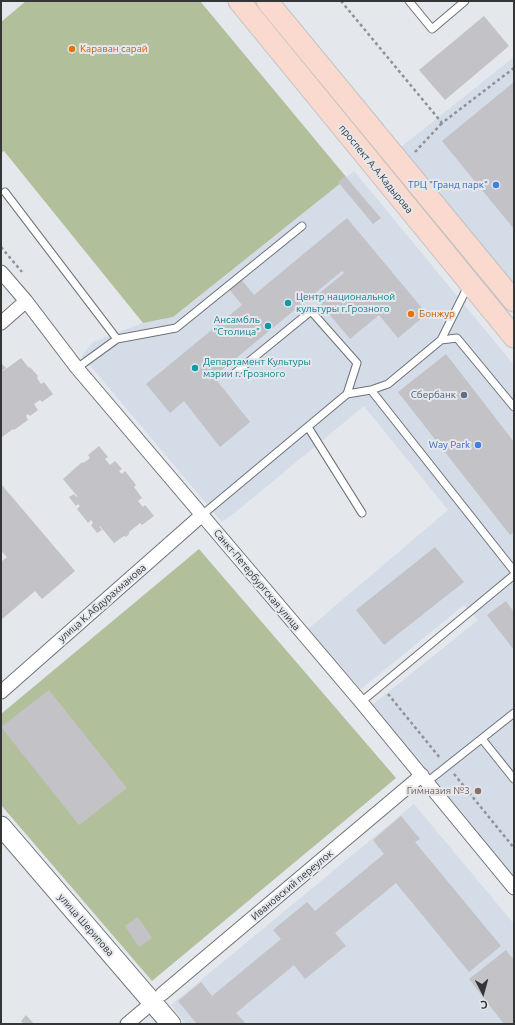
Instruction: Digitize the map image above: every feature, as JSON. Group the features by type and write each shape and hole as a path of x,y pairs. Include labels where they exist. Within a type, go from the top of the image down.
{"main road":[{"name":"проспект А.А.Кадырова","path":"238,1 514,337"},
{"path":"267,1 514,301"},
{"name":"улица Шерипова","path":"1,826 158,998 171,1024"}],"street":[{"name":"Санкт-Петербургская улица","path":"1,272 26,301 77,368 361,702 514,888"},
{"path":"1,323 26,301"},
{"name":"улица К.Абдурахманова","path":"1,692 202,515"},
{"name":"Ивановский переулок","path":"127,1024 425,779"}],"lane":[{"path":"409,1 432,29 465,1"},
{"path":"5,192 117,339"},
{"path":"77,368 117,339 176,328 302,226"},
{"path":"202,515 347,394 370,390 388,384 441,340 470,283"},
{"path":"235,373 311,311 357,363 347,394"},
{"path":"441,340 457,338 514,407"},
{"path":"370,390 514,572"},
{"path":"308,427 362,513"},
{"path":"361,702 514,575"},
{"path":"425,779 482,739 514,713"},
{"path":"482,739 514,779"}],"path":[{"path":"341,1 442,123"},
{"path":"416,152 442,123 514,68"},
{"path":"1,247 23,274"}],"shaded area":[{"path":"514,57 514,287 401,147"},
{"path":"354,171 514,365 514,877 371,706 478,620 464,605 361,689 308,629 448,510 364,406 222,522 82,356 93,342 143,323 173,317"},
{"path":"414,804 514,924 514,1024 186,1024 171,1005"}],"green space":[{"path":"26,1 200,1 347,178 173,317 143,323 4,151 1,153 1,22"},
{"path":"199,549 396,778 152,981 1,805 1,714"}],"building":[{"path":"484,16 509,46 445,100 419,70"},
{"name":"ТРЦ \"Гранд парк\"","path":"514,82 514,229 442,141"},
{"path":"345,176 381,218 373,224 338,182"},
{"path":"347,218 427,314 398,338 379,315 350,339 315,297 344,273 342,271 201,387 214,377 250,422 220,447 184,401 170,413 146,384 242,305 228,288 240,278 254,295"},
{"path":"446,354 514,442 514,532 510,535 398,392"},
{"path":"21,358 38,376 37,378 41,384 44,382 53,394 42,402 40,400 34,404 38,410 30,416 28,414 26,416 28,420 2,437 1,365 2,364 6,368 3,371"},
{"path":"99,446 108,457 105,459 110,465 115,461 122,469 119,471 122,474 125,471 136,485 134,487 142,498 138,501 143,507 145,505 154,516 142,525 140,523 129,532 126,537 124,536 114,543 100,526 102,530 97,533 91,525 93,523 91,520 88,523 77,509 80,506 78,504 76,506 69,497 74,494 76,497 77,496 63,479 82,462 83,463 89,459 90,458 88,455"},
{"path":"1,484 75,571 42,599 35,591 1,620 1,562 7,557 1,551"},
{"path":"435,547 464,582 384,645 356,610"},
{"path":"506,601 514,612 514,650 487,615"},
{"path":"49,690 127,788 79,825 1,727"},
{"path":"401,816 420,839 415,842 501,946 469,972 396,883 335,933 346,946 305,979 294,965 236,1013 246,1024 197,1024 178,1001 201,982 212,996 281,939 273,930 307,902 315,911 384,854 373,840"},
{"path":"138,917 152,938 139,947 125,926"},
{"path":"506,950 514,960 514,1024 504,1024 469,979"},
{"path":"26,1015 34,1024 24,1024 21,1021"}],"place":[{"name":"Караван сарай","path":"72,49"},
{"name":"ТРЦ \"Гранд парк\"","path":"496,185"},
{"name":"Центр национальной культуры г.Грозного","path":"288,303"},
{"name":"Бонжур","path":"411,314"},
{"name":"Ансамбль \"Столица\"","path":"268,326"},
{"name":"Департамент Культуры мэрии г. Грозного","path":"195,368"},
{"name":"Сбербанк","path":"464,395"},
{"name":"Way Park","path":"478,445"},
{"name":"Гимназия №3","path":"478,791"}]}
